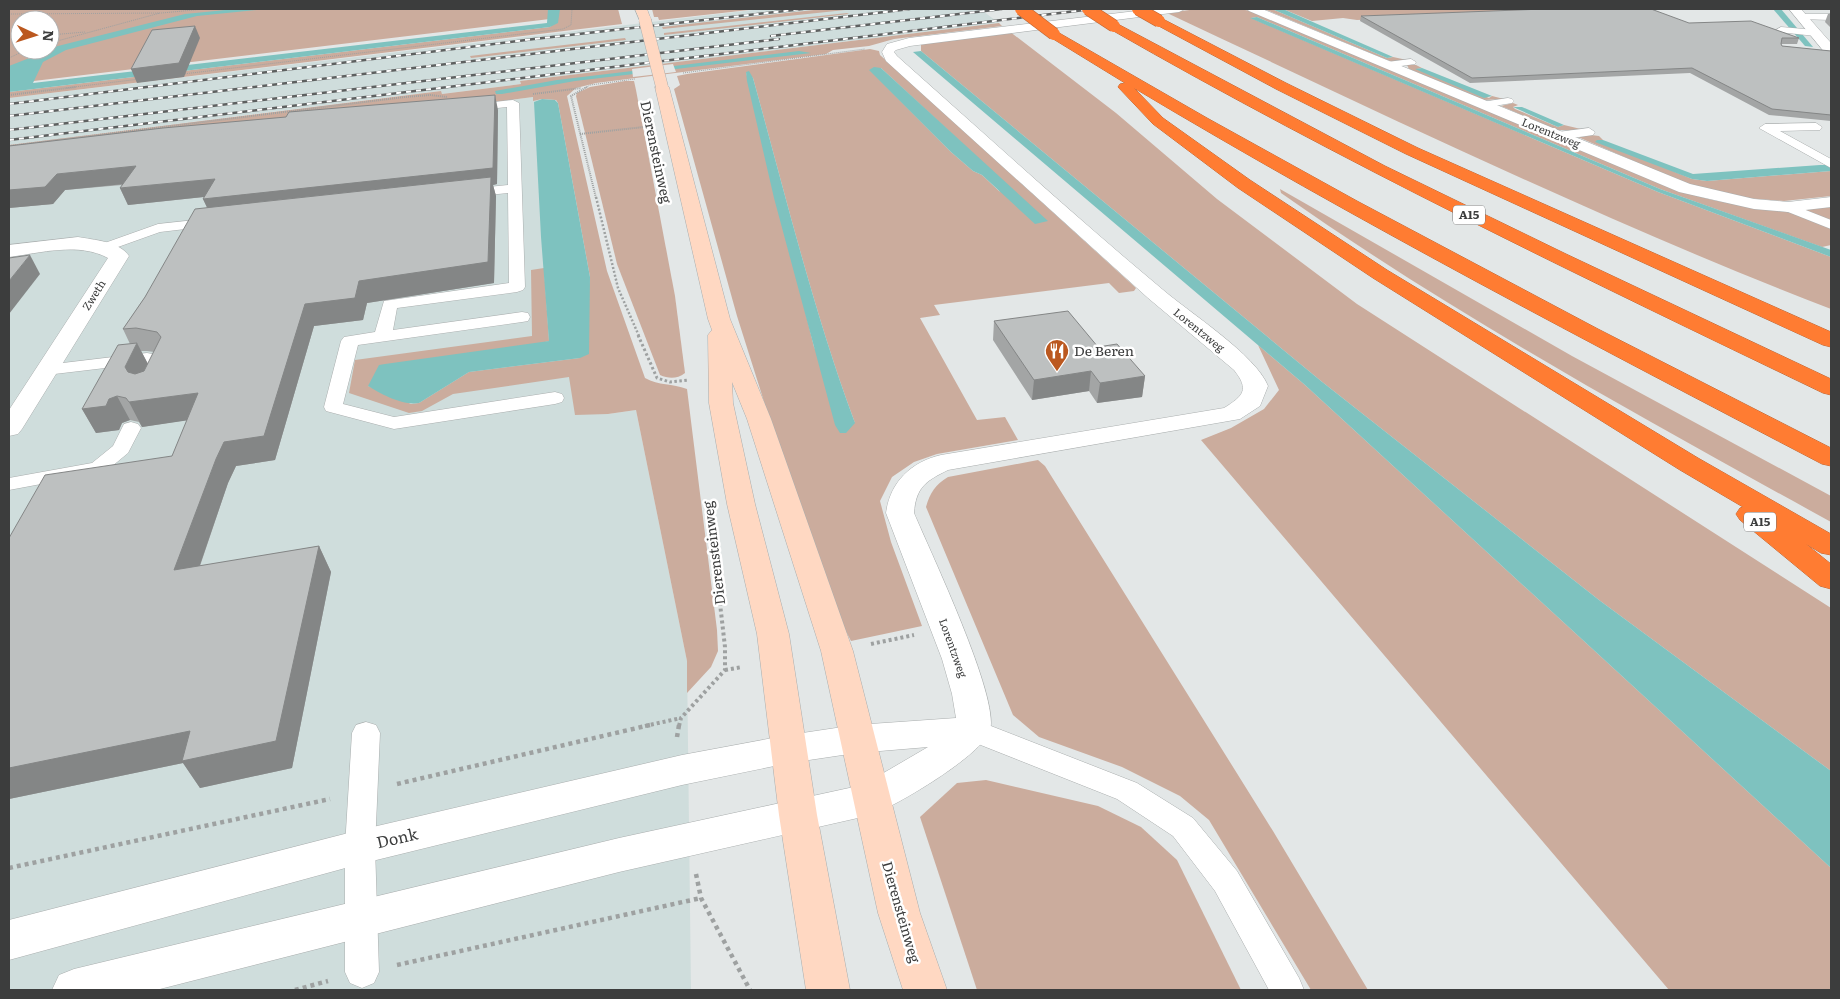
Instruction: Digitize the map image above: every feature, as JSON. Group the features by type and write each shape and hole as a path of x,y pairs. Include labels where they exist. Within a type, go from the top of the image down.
{"highway":[{"name":"A15","path":"1020,9 1054,34 1101,63 1436,252 1831,458"},
{"name":"A15","path":"1088,9 1182,66 1366,164 1539,250 1831,388"},
{"name":"A15","path":"1138,9 1281,86 1412,150 1831,340"},
{"name":"A15","path":"1101,63 1158,121 1244,184 1380,274 1689,464 1831,546"},
{"name":"A15","path":"1565,220 1831,324"},
{"name":"A15","path":"1689,464 1831,579"}],"main road":[{"name":"Dierensteinweg","path":"643,14 718,319 759,419 837,651 856,739 900,913 925,990"},
{"name":"Dierensteinweg","path":"718,319 721,403 741,504 773,634 798,815 828,990"}],"street":[{"name":"Lorentzweg","path":"973,730 974,712 967,687 947,629 900,513 905,489 926,471 941,463 1231,414 1250,401 1256,386 1253,378 1242,365 1155,294 890,58 888,52 891,47 909,42 1179,9"},
{"name":"Lorentzweg","path":"1253,9 1482,105 1696,191 1754,204 1788,206 1831,202"},
{"path":"1799,13 1816,33 1828,52"},
{"path":"9,250 78,243 104,248"},
{"name":"Zweth","path":"9,428 119,256 104,248"},
{"path":"856,739 973,730"},
{"path":"74,990 362,917 691,839 871,799 937,761 973,730"},
{"name":"Donk","path":"9,940 360,847 682,770 788,749 856,739"}],"lane":[{"path":"1799,13 1831,17"},
{"path":"1781,30 1816,33"},
{"path":"1387,65 1411,62"},
{"path":"1482,105 1508,101"},
{"path":"383,336 390,304 517,286 513,103 453,104"},
{"path":"1816,127 1765,128 1831,164"},
{"path":"1558,136 1589,132"},
{"path":"455,195 515,188"},
{"path":"1788,206 1831,225"},
{"path":"104,248 158,228 227,220"},
{"path":"522,317 350,340 333,407 394,423 555,398"},
{"path":"46,370 147,358 162,361 148,390"},
{"path":"9,484 98,468 121,449 131,428"},
{"path":"973,730 1127,791 1183,827 1226,881 1287,990"},
{"path":"362,972 360,847 366,732"}],"path":[{"path":"60,40 162,13 204,9"},
{"path":"177,75 563,29 571,25 572,9"},
{"path":"60,35 85,32 137,20 155,12"},
{"path":"9,14 162,13"},
{"path":"9,95 147,78"},
{"path":"533,94 582,88"},
{"path":"9,146 405,97 430,95 453,104"},
{"path":"580,134 651,126"},
{"name":"Dierensteinweg","path":"682,770 677,739 681,718 725,670 725,647 711,528"},
{"path":"691,839 701,898 750,990"},
{"path":"295,990 362,972 701,898"}],"shaded area":[{"path":"9,9 618,9 622,24 9,98 9,92 550,27 558,18 9,84"},
{"path":"652,9 758,9 659,20 658,17 654,17"},
{"path":"761,9 980,9 999,23 520,81 521,84 442,94 440,91 9,145 9,98"},
{"path":"823,9 855,9 663,29 662,27"},
{"path":"1197,9 1252,11 1686,193 1722,202 1758,207 1794,209 1831,207 1831,245 1822,247 1660,189 1257,17 1251,18 1658,192 1831,257 1831,309 1663,241 1497,167 1167,13"},
{"path":"1264,9 1272,9 1387,58 1393,57 1407,60 1392,62"},
{"path":"1283,9 1638,9 1357,20 1343,18 1312,21"},
{"path":"849,14 664,35 664,33"},
{"path":"999,23 1002,26 894,39 869,46 833,50 826,54 596,83 576,88 567,96 607,271 645,378 687,389 718,651 711,667 687,693 687,661 636,410 608,414 575,415 569,377 453,394 422,411 409,413 349,393 355,360 532,336 531,270 544,268 549,341 368,386 411,404 419,403 469,372 580,358 590,277 556,100 542,99 533,101 533,97 9,164 9,145 441,91 442,94 521,84 520,81"},
{"path":"1009,31 1116,113 1217,199 1357,304 1831,608 1831,771 1599,600 1321,381 921,51 921,42"},
{"path":"625,38 626,40 471,58 470,56"},
{"path":"870,49 879,51 880,55 1136,288 1134,291 1119,293 1109,283 934,305 940,315 920,318 977,420 1005,417 1018,440 937,454 914,462 892,477 880,501 891,542 922,626 851,641 838,616 767,411 737,316 674,89 680,85 677,76","holes":["881,68 977,157 1000,192 982,175 973,171 951,152 870,70","746,72 753,78 813,295 855,423 814,347"]},
{"path":"1407,65 1416,65 1422,68 1417,69 1489,98 1492,96 1504,99 1484,100 1409,69"},
{"path":"634,81 675,296 685,373 670,378 660,375 617,264 576,96 577,93 590,87"},
{"path":"533,97 543,102 608,414 636,410 687,661 691,990 9,990 9,164"},
{"path":"1513,103 1518,105 1513,107 1515,109 1558,127 1564,125 1585,130 1557,130 1501,106"},
{"path":"1599,136 1603,140 1597,140 1692,179 1707,181 1831,171 1831,196 1784,201 1745,198 1685,183 1578,137"},
{"path":"1280,189 1572,356 1831,496 1831,522 1621,405 1483,324 1347,238 1281,193"},
{"path":"1258,345 1305,385 1831,868 1831,990 1669,990 1201,440 1231,428 1264,409 1279,390"},
{"path":"1038,460 1045,466 1273,831 1368,990 1311,990 1209,820 1180,796 1122,767 1039,737 1013,715 926,507 934,490 948,477"},
{"path":"986,780 1098,806 1141,827 1177,860 1241,990 977,990 920,817 957,783"}],"water":[{"path":"236,9 266,9 197,16 60,53 60,45 185,14"},
{"path":"548,9 560,9 558,23 550,27 9,92 9,66 24,60 47,60 43,62 33,83 547,23"},
{"path":"1272,9 1283,9 1393,57 1387,58"},
{"path":"1773,9 1781,9 1813,47 1805,46"},
{"path":"1257,17 1660,189 1831,250 1831,257 1658,192 1250,18"},
{"path":"799,51 811,53 575,81 502,94 496,94 495,91 557,80"},
{"path":"921,51 1321,381 1599,600 1831,771 1831,868 1305,385 913,52"},
{"path":"874,67 881,68 1048,221 1035,224 982,175 973,171 951,152 869,70"},
{"path":"1422,68 1492,96 1484,98 1415,69"},
{"path":"749,71 753,78 813,295 855,423 846,433 840,433 835,425 774,198 747,81 746,72"},
{"path":"542,99 555,100 558,103 590,277 589,354 580,358 469,372 419,403 399,401 373,389 368,386 379,365 549,341 534,102"},
{"path":"1513,107 1522,107 1564,125 1558,127"},
{"path":"1603,140 1693,174 1820,165 1831,165 1831,171 1707,181 1692,179 1595,142"}],"pier":[{"path":"673,64 676,72 633,77 632,69"}],"building":[{"path":"1544,9 1651,9 1689,23 1751,21 1799,38 1782,38 1781,44 1782,46 1831,51 1831,115 1772,109 1692,68 1472,78 1361,16"},
{"path":"195,26 179,63 131,69 152,30"},
{"path":"495,95 493,168 203,199 215,179 120,188 136,166 57,174 45,187 9,190 9,146 163,128 286,117 289,112"},
{"path":"491,177 488,262 359,281 355,298 305,304 264,436 224,442 216,459 174,570 319,546 276,741 182,761 190,731 9,768 9,538 45,475 172,456 198,393 129,402 126,398 117,396 109,399 106,406 82,409 118,345 137,343 125,367 128,372 135,374 144,371 161,337 157,332 136,328 123,329 145,297 195,209"},
{"path":"30,255 9,281 9,258"},
{"path":"1068,311 1098,347 1117,344 1145,376 1100,383 1091,371 1034,380 994,321"}],"railway":[{"path":"9,104 534,39 803,9"},
{"path":"9,116 910,9"},
{"path":"771,36 1002,9"},
{"path":"9,140 1093,9"},
{"path":"9,130 779,39"}],"place":[{"name":"De Beren","path":"1057,372"}]}
